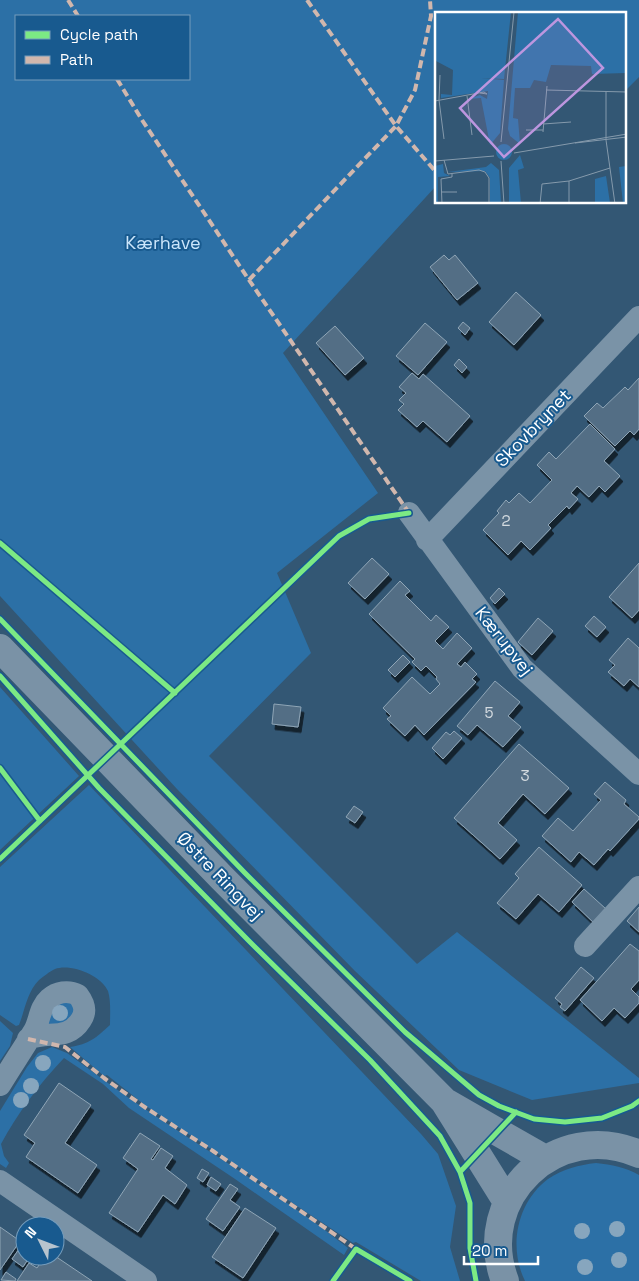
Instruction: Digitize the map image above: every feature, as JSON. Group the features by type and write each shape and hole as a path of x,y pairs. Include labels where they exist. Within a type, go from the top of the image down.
{"main road":[{"name":"Østre Ringvej","path":"0,648 236,892 444,1102 508,1202"},
{"name":"Østre Ringvej","path":"444,1102 545,1159"},
{"path":"505,1281 500,1264 498,1243 502,1215 520,1182 532,1170 545,1159 568,1149 592,1145 616,1146 639,1154"}],"street":[{"name":"Skovbrynet","path":"427,540 639,317"},
{"name":"Kærupvej","path":"409,513 522,668 639,774"},
{"path":"585,946 639,888"},
{"path":"0,1085 28,1039"},
{"path":"0,1181 146,1281"}],"green space":[{"name":"Kærhave","path":"0,0 639,0 639,77 626,90 626,12 435,12 435,187 283,353 378,493 277,573 311,653 209,756 417,964 457,932 639,1078 639,1083 532,1100 459,1070 355,971 177,789 0,596"},
{"path":"0,687 79,776 0,850"},
{"path":"89,785 438,1154 456,1206 450,1247 460,1281 421,1281 356,1242 353,1243 146,1106 107,1075 104,1076 70,1047 92,1040 110,1025 108,991 92,975 77,969 55,969 35,985 19,1025 16,1026 0,1015 0,867"},
{"path":"67,997 81,1014 48,1031 48,1005"},
{"path":"0,1021 13,1033 10,1046 0,1061"},
{"path":"52,1047 67,1053 140,1106 300,1212 348,1248 344,1255 129,1108 103,1084 64,1058 46,1078 14,1121 1,1144 4,1156 9,1163 6,1168 0,1164 0,1111 27,1067 38,1053"},
{"path":"596,1163 629,1170 639,1175 639,1281 525,1281 517,1254 517,1240 518,1226 529,1200 548,1179 571,1168"}],"building":[{"path":"444,255 449,260 455,255 478,283 457,300 430,267"},
{"path":"516,292 541,315 514,345 489,322"},
{"path":"463,322 470,328 465,335 458,328"},
{"path":"425,323 447,342 418,375 396,356"},
{"path":"335,326 364,358 345,375 316,343"},
{"path":"459,359 467,367 462,373 454,365"},
{"path":"412,373 419,379 423,374 470,416 447,442 423,421 417,427 398,410 404,404 399,400 406,393 399,387"},
{"path":"639,378 639,429 634,435 630,431 615,446 584,416 597,403 603,408 625,387 628,390"},
{"path":"590,424 615,449 604,461 620,476 605,492 599,486 589,497 577,486 571,493 578,499 569,509 567,506 548,525 551,528 530,550 521,541 508,555 483,530 499,513 497,511 506,500 509,503 519,493 530,503 552,480 537,465 549,452 556,459"},
{"path":"372,558 389,574 365,599 348,583"},
{"path":"639,563 639,610 632,618 609,597"},
{"path":"400,581 410,591 405,595 431,621 436,615 449,627 435,641 443,649 457,633 472,648 457,664 461,667 465,662 477,674 472,679 476,682 424,735 415,725 405,736 387,719 391,716 383,708 412,677 430,694 440,684 436,679 437,677 426,666 421,671 412,662 415,659 369,614"},
{"path":"499,588 505,594 495,604 490,598"},
{"path":"594,616 606,627 597,637 585,626"},
{"path":"538,618 553,631 532,655 518,642"},
{"path":"628,638 639,648 639,687 630,679 624,686 608,672 615,665 609,660"},
{"path":"403,655 410,662 395,677 388,670"},
{"path":"495,681 520,702 508,716 521,727 503,747 477,725 468,735 457,726"},
{"path":"274,704 301,707 298,727 272,724"},
{"path":"454,731 462,738 443,759 432,748 446,732 450,735"},
{"path":"519,744 569,788 545,814 523,794 498,823 517,840 500,859 454,818"},
{"path":"605,782 626,800 624,804 639,819 610,851 608,849 594,865 579,852 571,862 542,836 558,818 573,831 601,800 594,794"},
{"path":"354,806 363,812 355,823 346,817"},
{"path":"539,847 582,885 559,912 538,894 516,919 497,903 519,878 515,874"},
{"path":"584,889 606,909 594,923 572,902"},
{"path":"639,907 639,932 627,921"},
{"path":"630,944 639,951 639,980 631,989 639,997 639,1003 625,1018 614,1008 602,1021 580,1000"},
{"path":"581,967 594,978 565,1011 560,1007 562,1004 555,998"},
{"path":"59,1083 91,1105 65,1143 97,1165 78,1193 26,1157 35,1143 24,1135"},
{"path":"140,1133 160,1146 151,1159 153,1160 161,1148 173,1156 165,1168 187,1185 175,1204 163,1195 138,1232 109,1213 138,1169 123,1158"},
{"path":"202,1169 209,1173 203,1182 197,1178"},
{"path":"211,1177 221,1184 216,1191 207,1185"},
{"path":"230,1184 238,1189 230,1200 240,1207 223,1231 206,1219"},
{"path":"245,1208 276,1228 243,1278 212,1257"},
{"path":"0,1227 15,1238 15,1248 0,1270"},
{"path":"65,1263 92,1281 17,1281 27,1266 37,1268 38,1266 65,1266"},
{"path":"6,1272 16,1279 15,1281 1,1280"}],"marked path":[{"path":"68,0 77,15"},
{"path":"307,0 396,126 435,171"},
{"path":"249,280 396,126 415,90 431,16 430,0"},
{"path":"118,80 142,120 249,280 409,513"},
{"path":"28,1039 65,1047 146,1108 213,1151 356,1249"}],"cycle path":[{"path":"0,859 339,536 369,519 409,513"},
{"path":"0,543 175,693"},
{"path":"0,619 245,873 405,1032 479,1095 499,1106 534,1119 565,1122 602,1118 632,1106 639,1101"},
{"path":"0,676 99,788 249,941 370,1060 440,1136 460,1172 470,1203 470,1248 476,1281"},
{"path":"0,768 40,821"},
{"path":"460,1172 516,1112"},
{"path":"333,1281 356,1249 410,1281"}]}
